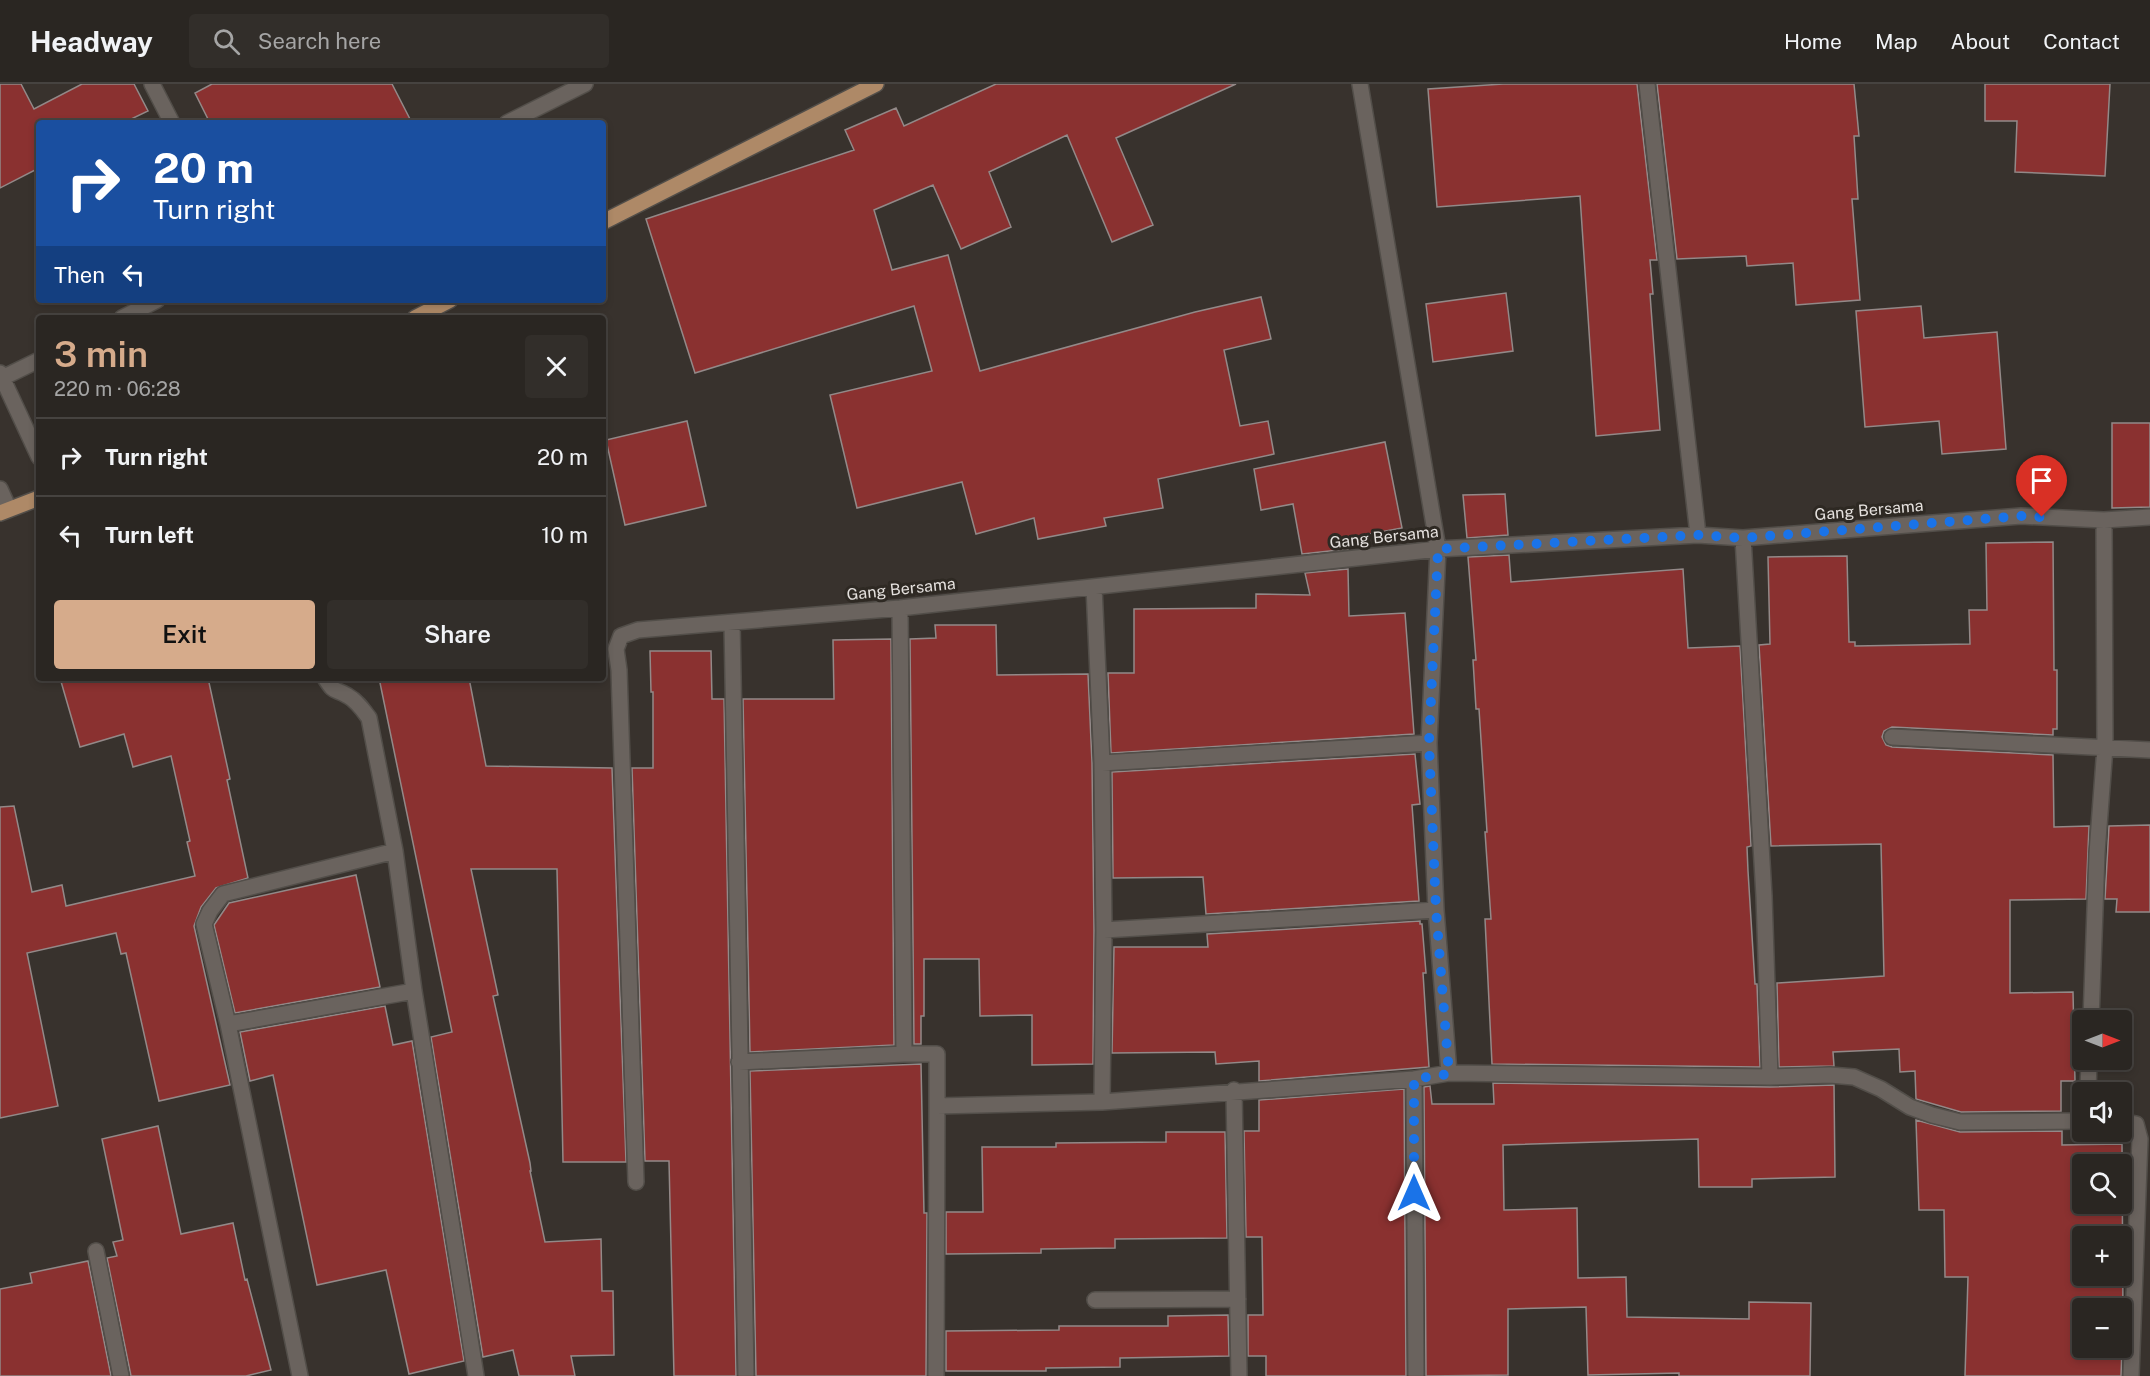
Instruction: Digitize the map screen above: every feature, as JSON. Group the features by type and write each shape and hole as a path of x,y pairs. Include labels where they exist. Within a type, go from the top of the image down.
{"main road":[{"path":"606,220 876,84"},
{"path":"421,315 444,303"},
{"path":"4,511 36,499"}],"street":[{"path":"152,84 170,120"},
{"path":"513,120 585,84"},
{"path":"1360,84 1438,549 1429,743 1436,910 1449,1074"},
{"path":"1647,84 1698,535"},
{"path":"128,315 151,303"},
{"path":"36,361 1,377 36,452"},
{"path":"0,489 4,511"},
{"name":"Gang Bersama","path":"636,1182 616,649 621,636 638,630 900,608 1438,549 1698,535 1743,538 2021,516 2104,520 2150,516"},
{"path":"2091,1010 2097,853 2105,747 2104,520"},
{"path":"1743,538 1764,896 1770,1077"},
{"path":"1094,587 1102,763 1104,930 1102,1102"},
{"path":"900,608 904,1054"},
{"path":"732,622 746,1376"},
{"path":"327,681 333,690 348,696 360,706 369,718 395,851 414,991 476,1376"},
{"path":"1892,737 2150,750"},
{"path":"1102,763 1429,743"},
{"path":"300,1376 228,1024 204,924 210,911 223,894 395,851"},
{"path":"1104,930 1436,910"},
{"path":"228,1024 414,991"},
{"path":"739,1062 937,1054 936,1376"},
{"path":"937,1106 1102,1102 1234,1090 1414,1079 1449,1074 1770,1077 1830,1075 1854,1077 1881,1089 1910,1107 1960,1122 2072,1121"},
{"path":"1414,1079 1416,1376"},
{"path":"1234,1090 1239,1376"},
{"path":"2131,1376 2140,1140 2136,1124 2132,1123"},
{"path":"96,1251 121,1376"},
{"path":"1095,1300 1238,1299"}],"building":[{"path":"0,84 21,84 34,109 82,84 134,84 148,111 129,120 36,120 36,170 0,188"},
{"path":"212,84 392,84 410,120 208,120 195,93"},
{"path":"996,84 1236,84 1116,138 1153,225 1112,242 1067,135 989,172 1011,227 961,249 933,185 874,210 892,270 948,255 980,371 1195,312 1261,297 1271,339 1224,350 1240,426 1268,421 1274,454 1158,479 1163,508 1104,518 1106,526 1038,539 1034,518 976,534 962,482 857,508 830,395 932,371 914,306 695,373 646,219 854,150 845,130 896,108 904,126"},
{"path":"1503,84 1637,84 1657,260 1650,260 1653,294 1650,294 1660,430 1596,436 1580,196 1437,207 1428,89"},
{"path":"1657,84 1854,84 1859,136 1854,136 1858,199 1852,199 1860,300 1796,305 1793,263 1747,266 1746,256 1677,259"},
{"path":"1985,84 2110,84 2105,176 2015,172 2017,121 1985,121"},
{"path":"1506,293 1513,351 1433,362 1426,304"},
{"path":"1921,306 1924,338 1997,332 2006,449 1942,454 1939,421 1865,427 1856,311"},
{"path":"687,421 706,506 625,525 606,440"},
{"path":"2112,423 2150,423 2150,507 2112,508"},
{"path":"1385,442 1402,528 1347,538 1348,549 1302,554 1293,504 1261,510 1254,469"},
{"path":"1505,494 1508,535 1467,538 1463,495"},
{"path":"2053,542 2057,729 2053,729 2053,735 1892,727 1884,731 1882,737 1886,745 1892,747 2053,755 2054,827 2089,826 2086,899 2010,900 2010,993 2073,992 2072,1070 2075,1070 2075,1081 2061,1081 2061,1111 1961,1112 1916,1099 1915,1071 1900,1072 1899,1049 1833,1052 1834,1066 1779,1067 1777,983 1884,976 1881,844 1771,846 1759,645 1770,644 1768,557 1847,556 1849,642 1855,642 1855,646 1970,644 1969,610 1987,610 1986,543"},
{"path":"1509,555 1511,582 1683,569 1688,648 1740,646 1751,846 1747,847 1748,871 1755,984 1757,984 1760,1067 1492,1064 1485,919 1491,919 1485,832 1487,832 1479,709 1476,709 1473,660 1476,660 1468,557"},
{"path":"1348,569 1349,616 1405,613 1414,734 1111,753 1108,673 1134,673 1134,609 1256,608 1256,594 1310,595 1305,573"},
{"path":"935,625 996,625 997,675 1088,674 1092,763 1093,1064 1032,1065 1032,1015 980,1016 979,959 924,959 924,1016 921,1016 921,1044 914,1044 910,639 936,638"},
{"path":"891,639 894,1045 750,1052 743,699 834,699 833,640"},
{"path":"650,651 711,651 712,699 724,699 736,1376 674,1376 669,1161 645,1161 632,768 653,768 653,692 651,692"},
{"path":"61,681 209,681 248,878 216,888 201,907 194,926 230,1085 159,1101 126,953 121,954 116,933 27,953 58,1106 0,1118 0,807 14,806 32,892 62,885 66,906 195,876 187,842 190,841 171,756 133,767 124,734 80,747"},
{"path":"380,681 470,681 486,766 612,768 626,1162 563,1162 557,869 471,869 498,995 493,996 545,1242 601,1239 602,1291 613,1291 614,1355 571,1356 575,1376 519,1376 513,1350 483,1357 431,1037 452,1032"},
{"path":"1415,754 1420,804 1412,805 1419,901 1206,914 1203,877 1113,878 1112,772"},
{"path":"2150,825 2150,912 2116,912 2117,899 2105,899 2109,826"},
{"path":"356,875 380,987 235,1013 214,925 229,903"},
{"path":"1420,921 1426,973 1423,973 1429,1067 1259,1081 1259,1061 1216,1064 1215,1052 1112,1053 1114,947 1208,947 1207,934"},
{"path":"385,1006 393,1045 412,1041 464,1361 409,1374 386,1270 317,1285 273,1075 250,1081 240,1032"},
{"path":"921,1064 924,1213 927,1213 926,1376 756,1376 750,1071"},
{"path":"1493,1083 1770,1087 1834,1085 1835,1177 1752,1179 1752,1187 1699,1187 1698,1139 1503,1145 1504,1210 1577,1208 1578,1278 1626,1277 1627,1317 1749,1319 1749,1302 1811,1303 1810,1376 1679,1376 1679,1373 1588,1375 1586,1307 1508,1309 1508,1375 1426,1376 1424,1087 1430,1086 1432,1104 1494,1104"},
{"path":"1404,1089 1406,1376 1266,1376 1266,1356 1248,1356 1248,1315 1263,1315 1262,1237 1246,1237 1244,1131 1259,1131 1259,1100"},
{"path":"1916,1120 1960,1132 2062,1131 2062,1145 2122,1144 2122,1154 2072,1154 2072,1214 2122,1214 2122,1226 2072,1226 2072,1286 2123,1286 2123,1298 2072,1298 2072,1358 2122,1358 2121,1376 1965,1376 1968,1277 1945,1277 1944,1210 1919,1210"},
{"path":"158,1126 181,1234 233,1223 245,1280 247,1279 271,1370 246,1376 131,1376 107,1258 117,1256 113,1242 123,1240 102,1139"},
{"path":"1166,1132 1225,1132 1227,1238 1115,1239 1115,1248 1041,1249 1041,1253 946,1254 946,1212 983,1212 982,1147 1056,1147 1056,1143 1166,1142"},
{"path":"88,1261 111,1376 0,1376 0,1289 32,1283 30,1273"},
{"path":"1228,1315 1229,1356 1120,1358 1120,1367 1046,1368 1046,1371 946,1371 946,1331 1059,1330 1059,1326 1168,1326 1168,1316"}],"route":[{"path":"1414,1193 1414,1079 1449,1074 1436,910 1429,743 1438,549 1698,535 1743,538 2021,516 2042,517"}]}
